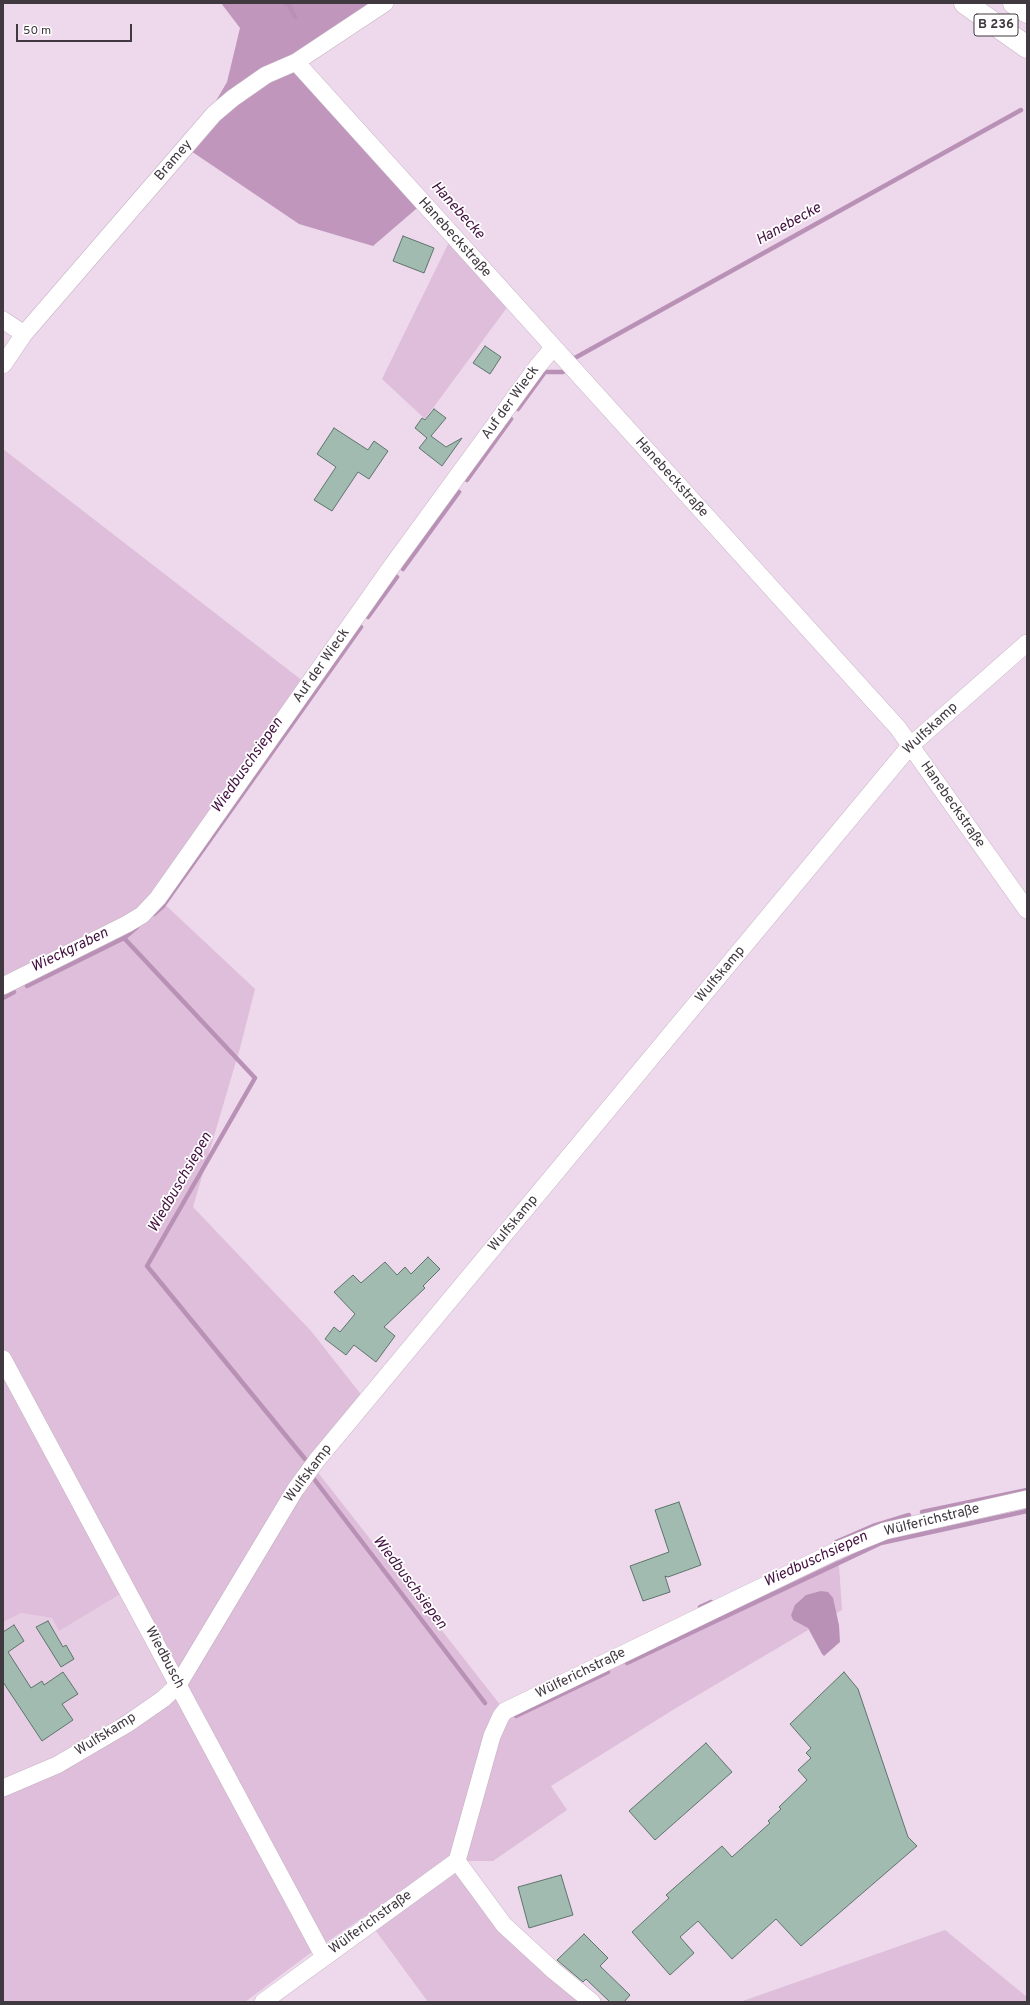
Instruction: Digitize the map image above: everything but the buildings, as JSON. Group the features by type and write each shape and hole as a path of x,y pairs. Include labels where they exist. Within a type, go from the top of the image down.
{"highway":[{"name":"B 236","path":"965,3 1027,47"},
{"name":"B 236","path":"1014,3 1027,12"}],"street":[{"name":"Bramey","path":"3,365 24,334 214,114 232,98 266,75 296,62 385,3"},
{"name":"Hanebeckstraße","path":"296,62 898,728 1027,910"},
{"path":"3,320 24,334"},
{"name":"Auf der Wieck","path":"3,986 127,924 142,915 158,898 389,570 537,367 553,348"},
{"name":"Wulfskamp","path":"3,1788 64,1762 127,1724 162,1699 178,1685 294,1490 317,1460 910,746 1027,643"},
{"name":"Wiedbusch","path":"3,1359 324,1957"},
{"name":"Wülferichstraße","path":"263,2002 456,1861 492,1736 501,1716 505,1711 838,1550 885,1531 1027,1499"},
{"path":"456,1861 504,1925 554,1971 592,2002"}],"shaded area":[{"path":"221,3 385,3 296,62 423,203 373,246 299,224 188,149 227,82 240,28"},
{"path":"452,236 511,302 425,419 382,379"},
{"path":"3,449 308,685 158,898 255,989 240,1048 193,1207 311,1331 363,1397 316,1470 505,1711 838,1550 842,1610 676,1708 551,1786 567,1810 493,1861 457,1861 504,1925 592,2002 428,2002 365,1916 305,1957 245,2002 3,2002 3,1792 129,1727 188,1692 127,1590 59,1631 52,1618 21,1613 3,1622"},
{"path":"127,1590 168,1684 163,1691 55,1762 3,1783 3,1622 21,1613 52,1618 59,1630"},
{"path":"821,1591 828,1592 833,1598 839,1625 840,1642 824,1656 808,1628 793,1620 791,1615 795,1605 806,1595"},
{"path":"945,1930 1027,1997 1027,2002 740,2002"}],"waterway":[{"name":"Hanebecke","path":"285,3 289,5 295,17"},
{"name":"Hanebecke","path":"571,356 573,359 1021,110"},
{"name":"Wiedbuschsiepen","path":"518,409 545,372 563,372"},
{"name":"Wiedbuschsiepen","path":"467,480 511,419"},
{"name":"Wiedbuschsiepen","path":"403,569 459,492"},
{"name":"Wiedbuschsiepen","path":"368,617 397,577"},
{"name":"Wiedbuschsiepen","path":"154,914 163,906 361,627"},
{"name":"Wieckgraben","path":"27,986 124,938 137,927"},
{"name":"Wiedbuschsiepen","path":"124,938 255,1078 147,1266 305,1459"},
{"name":"Wieckgraben","path":"3,998 14,992"},
{"name":"Wiedbuschsiepen","path":"314,1479 485,1703"},
{"path":"922,1512 1027,1490"},
{"name":"Wiedbuschsiepen","path":"627,1663 881,1543 1027,1511"},
{"path":"836,1542 873,1526 909,1515"},
{"path":"700,1607 711,1602"},
{"name":"Wiedbuschsiepen","path":"516,1716 608,1672"}]}
